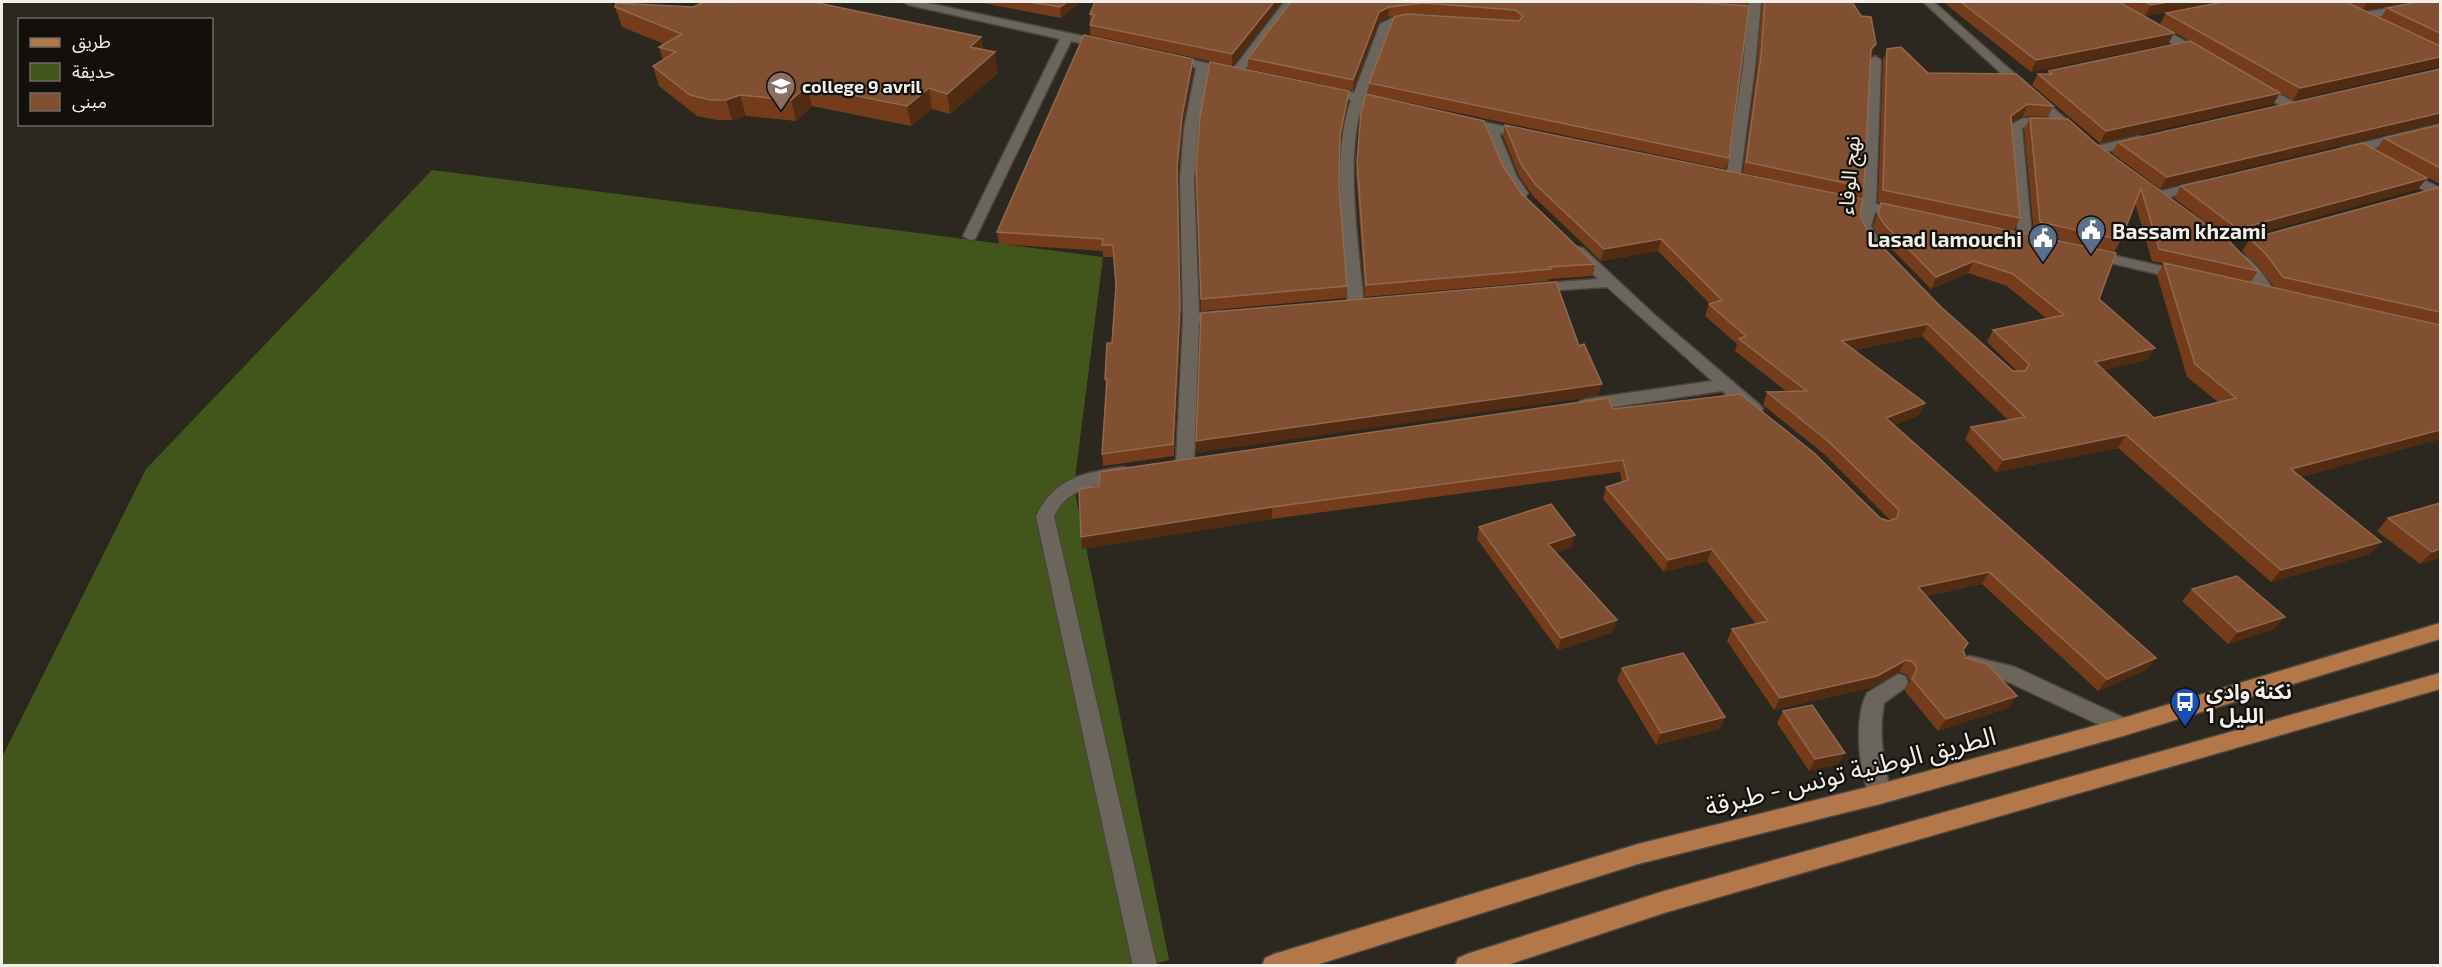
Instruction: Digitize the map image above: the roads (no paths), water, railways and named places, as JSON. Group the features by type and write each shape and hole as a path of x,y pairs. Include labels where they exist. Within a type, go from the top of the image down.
{"main road":[{"name":"الطريق الوطنية تونس - طبرقة","path":"1274,966 1329,958 1638,854 1880,794 2123,727 2440,631"},
{"path":"1467,966 1675,899 2440,681"}],"street":[{"path":"909,2 1124,48"},
{"path":"1157,56 1242,74 1290,2"},
{"path":"1928,2 2021,80 2064,124 2113,163"},
{"path":"2379,25 2356,14 2435,2"},
{"path":"1733,179 1748,77 1751,8"},
{"path":"2165,17 2143,22 2214,63"},
{"path":"1356,305 1347,158 1352,115 1386,24 1398,19 1433,21"},
{"path":"970,236 1067,37"},
{"path":"2162,51 2186,46"},
{"name":"نهج الوفاء","path":"1875,60 1869,207 1864,226 1870,239 1882,252"},
{"path":"1185,463 1191,319 1187,179 1191,128 1203,65"},
{"path":"2243,79 2296,105 2268,111"},
{"path":"1315,89 1403,108"},
{"path":"1446,117 1535,137"},
{"path":"2025,239 2015,127 2023,122 2064,124"},
{"path":"1490,127 1510,177 1534,208"},
{"path":"2336,154 2440,128"},
{"path":"2096,150 2153,137"},
{"path":"2358,148 2438,190"},
{"path":"2175,209 2152,193 2213,183"},
{"path":"2415,197 2438,190"},
{"path":"1824,197 1914,216"},
{"path":"1566,239 1651,320 1724,385 1765,417"},
{"path":"2245,290 2274,296 2228,248 2250,242"},
{"path":"2071,250 2199,279"},
{"path":"1519,290 1612,282"},
{"path":"1191,319 1238,315"},
{"path":"1565,408 1724,385"},
{"path":"1164,466 1208,459"},
{"path":"1142,470 1075,484 1060,492 1050,503 1045,516 1145,966"},
{"path":"1968,663 2008,673 2123,727"},
{"path":"1880,794 1870,747 1869,722 1874,699 1898,682"}],"place":[{"name":"college 9 avril","path":"781,112"},
{"name":"Bassam khzami","path":"2091,256"},
{"name":"Lasad lamouchi","path":"2043,264"},
{"name":"نكنة وادى الليل 1","path":"2185,728"}]}
